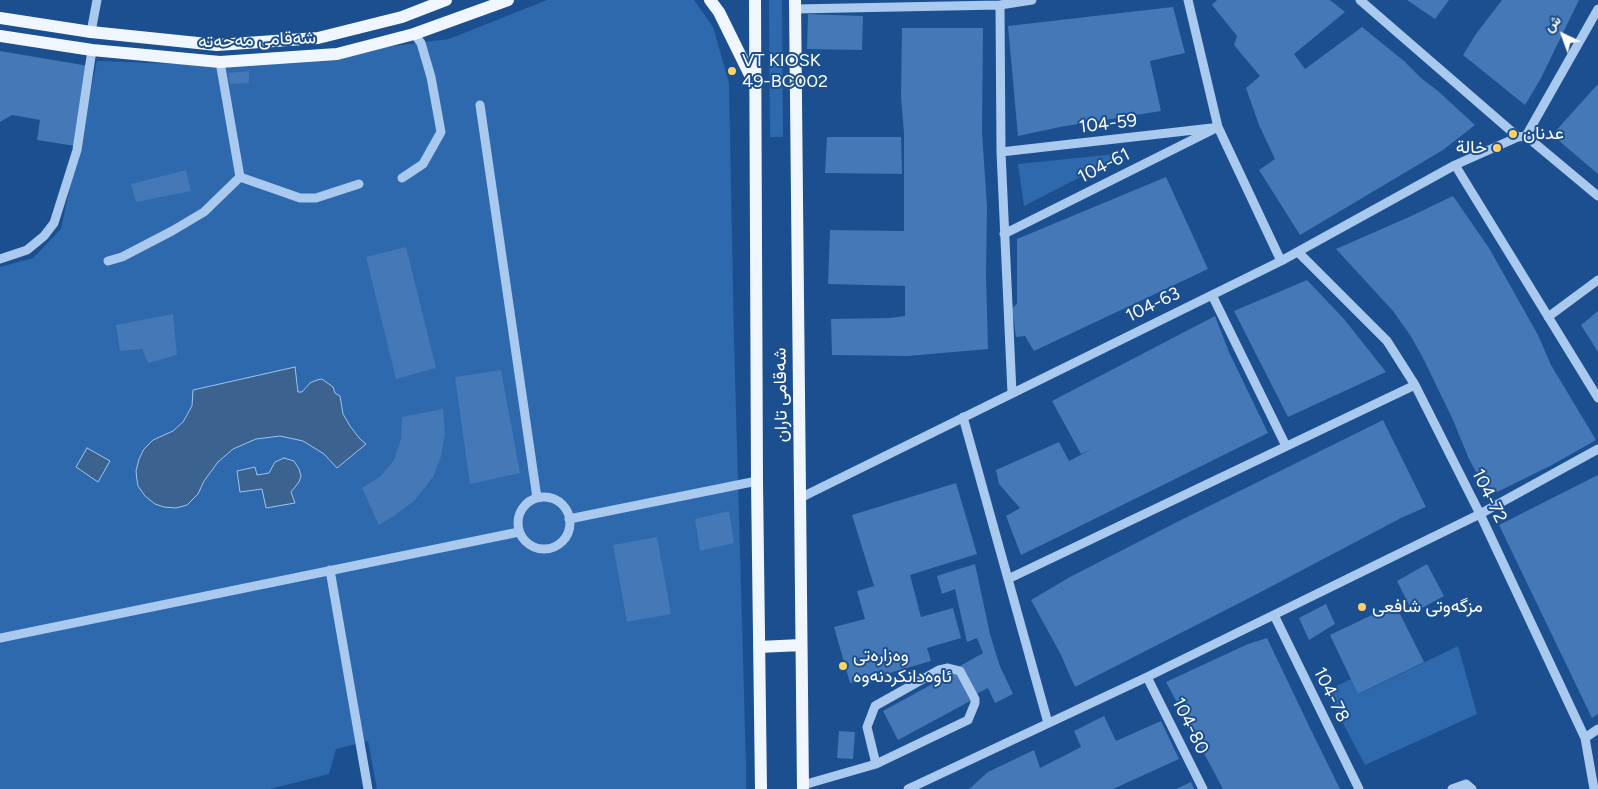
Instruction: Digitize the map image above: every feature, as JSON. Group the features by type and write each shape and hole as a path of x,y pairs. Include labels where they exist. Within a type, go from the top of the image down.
{"main road":[{"name":"شەقامی مەحەتە","path":"0,18 91,32 217,45 318,38 402,17 446,0"},
{"name":"شەقامی مەحەتە","path":"0,36 92,50 220,62 338,54 414,34 508,0"},
{"path":"710,0 719,12 754,83"},
{"name":"شەقامی تاران","path":"755,0 757,481 761,789"},
{"name":"شەقامی تاران","path":"795,4 803,787"},
{"path":"759,647 801,645"}],"street":[{"path":"91,32 97,0"},
{"path":"795,4 1000,6 1032,0"},
{"path":"1188,0 1218,127 1281,261"},
{"path":"1360,0 1522,136 1598,196"},
{"path":"1000,6 1004,234 1012,393"},
{"path":"1522,136 1598,9"},
{"path":"402,178 423,164 441,132 431,77 421,43 414,34"},
{"path":"0,259 27,250 44,236 54,223 77,150 92,50"},
{"path":"220,62 240,177"},
{"path":"480,105 538,498"},
{"name":"104-59","path":"1002,152 1218,127"},
{"name":"104-61","path":"1004,234 1218,127"},
{"name":"104-63","path":"800,498 1281,261 1455,165 1522,136"},
{"path":"1455,165 1598,398"},
{"path":"240,177 300,198 316,198 359,184"},
{"path":"108,261 164,236 204,212 240,177"},
{"name":"104-72","path":"1298,252 1387,341 1415,385 1480,514 1585,738 1594,789"},
{"path":"1548,317 1598,280"},
{"path":"1212,295 1286,446"},
{"path":"1008,579 1415,385"},
{"path":"963,417 1048,723"},
{"path":"908,789 1147,677 1480,514 1598,449"},
{"path":"569,519 757,481"},
{"path":"538,498 555,499 567,511 569,519 569,528 566,536 554,547 546,549 530,545 519,532 519,515 523,507 530,501 538,498"},
{"path":"0,638 519,532"},
{"path":"330,570 368,789"},
{"name":"104-78","path":"1274,615 1359,789"},
{"path":"803,787 876,764 968,720 975,699 960,671 948,668 939,670 875,706 867,727 876,764"},
{"name":"104-80","path":"1147,677 1203,789"},
{"path":"1585,738 1598,729"},
{"path":"1452,789 1466,784 1472,789"}],"shaded area":[{"path":"547,0 694,0 713,27 729,83 746,789 377,789 368,741 336,749 329,774 270,789 0,789 0,267 33,258 61,229 97,61 237,66 449,39"},
{"path":"769,0 782,0 783,137 770,137"},
{"path":"1127,153 1024,206 1018,164"},
{"path":"295,367 298,392 302,392 310,383 322,379 333,387 335,393 340,396 343,414 350,426 366,444 337,468 324,454 303,441 280,436 256,439 233,449 218,462 204,481 198,494 187,505 176,508 164,507 155,504 145,496 138,486 137,480 136,471 139,459 144,449 153,440 173,431 183,422 192,406 193,390"},
{"path":"87,448 110,461 98,482 76,467"},
{"path":"284,458 294,461 301,476 291,492 295,503 266,508 262,489 240,492 237,471 255,467 257,475 269,473 275,462"},
{"path":"1458,646 1477,714 1365,765 1326,691 1351,679 1359,694"}],"building":[{"path":"1217,0 1330,0 1345,12 1294,54 1305,69 1362,27 1404,61 1475,125 1443,150 1300,235 1259,170 1275,159 1259,125 1246,88 1260,76 1234,45 1237,36 1212,5"},
{"path":"1407,0 1449,0 1435,19"},
{"path":"1502,0 1579,0 1541,78 1525,105 1463,55 1476,34"},
{"path":"1173,7 1185,53 1150,61 1161,111 1060,127 1018,136 1008,26"},
{"path":"808,14 863,16 862,50 807,49"},
{"path":"902,28 983,28 982,132 987,206 988,349 908,356 832,355 831,319 905,316 905,286 828,284 830,230 904,231 904,134 901,97"},
{"path":"0,51 89,66 75,146 37,140 40,120 12,115 0,122"},
{"path":"249,71 249,83 230,84 228,73"},
{"path":"1598,84 1598,174 1552,135"},
{"path":"827,137 901,137 902,174 825,173"},
{"path":"186,170 191,191 136,202 131,184"},
{"path":"1166,177 1208,269 1034,351 1025,336 1016,337 1012,308 1017,304 1017,239"},
{"path":"1453,196 1489,248 1538,335 1551,365 1596,440 1552,465 1489,496 1469,459 1453,420 1410,335 1393,311 1336,249"},
{"path":"406,247 436,368 396,379 366,257"},
{"path":"1307,280 1344,319 1386,372 1288,417 1234,311"},
{"path":"1598,311 1598,352 1581,325"},
{"path":"173,314 177,355 148,363 142,349 120,351 116,325"},
{"path":"1215,316 1229,352 1268,433 1021,555 1006,516 1020,508 999,484 996,470 1059,442 1069,461 1094,448 1081,454 1052,401"},
{"path":"501,370 520,473 470,484 455,377"},
{"path":"443,409 445,435 441,456 433,477 415,500 379,525 362,488 381,476 394,460 401,439 402,417"},
{"path":"1383,420 1426,507 1401,518 1075,687 1060,653 1031,600 1070,577 1177,522"},
{"path":"1598,475 1598,714 1592,718 1499,525"},
{"path":"956,483 977,554 910,575 921,617 953,608 961,638 927,648 931,661 879,676 880,680 865,684 862,680 850,683 834,627 865,619 857,591 874,586 852,515"},
{"path":"729,511 734,543 700,551 695,519"},
{"path":"657,537 671,614 627,622 613,545"},
{"path":"975,564 990,634 999,664 1013,694 995,703 988,688 974,695 960,666 983,653 977,638 967,642 955,589 942,594 937,576"},
{"path":"1427,564 1444,596 1413,613 1397,581"},
{"path":"1326,604 1335,624 1309,640 1299,618"},
{"path":"1395,604 1424,662 1358,694 1330,635"},
{"path":"1267,638 1340,789 1223,789 1166,682 1248,644"},
{"path":"958,670 974,699 898,740 883,711"},
{"path":"1104,716 1116,741 1161,721 1179,759 1113,789 969,789 988,772 1034,750 1040,768 1081,747 1074,731"},
{"path":"839,731 855,732 853,759 837,758"},
{"path":"1191,782 1194,789 1176,789"}],"place":[{"name":"VT KIOSK 49-BC002","path":"732,71"},
{"name":"عدنان","path":"1513,134"},
{"name":"خالة","path":"1497,148"},
{"name":"مزگەوتی شافعی","path":"1362,607"},
{"name":"وەزارەتی ئاوەدانکردنەوە","path":"843,666"}]}
